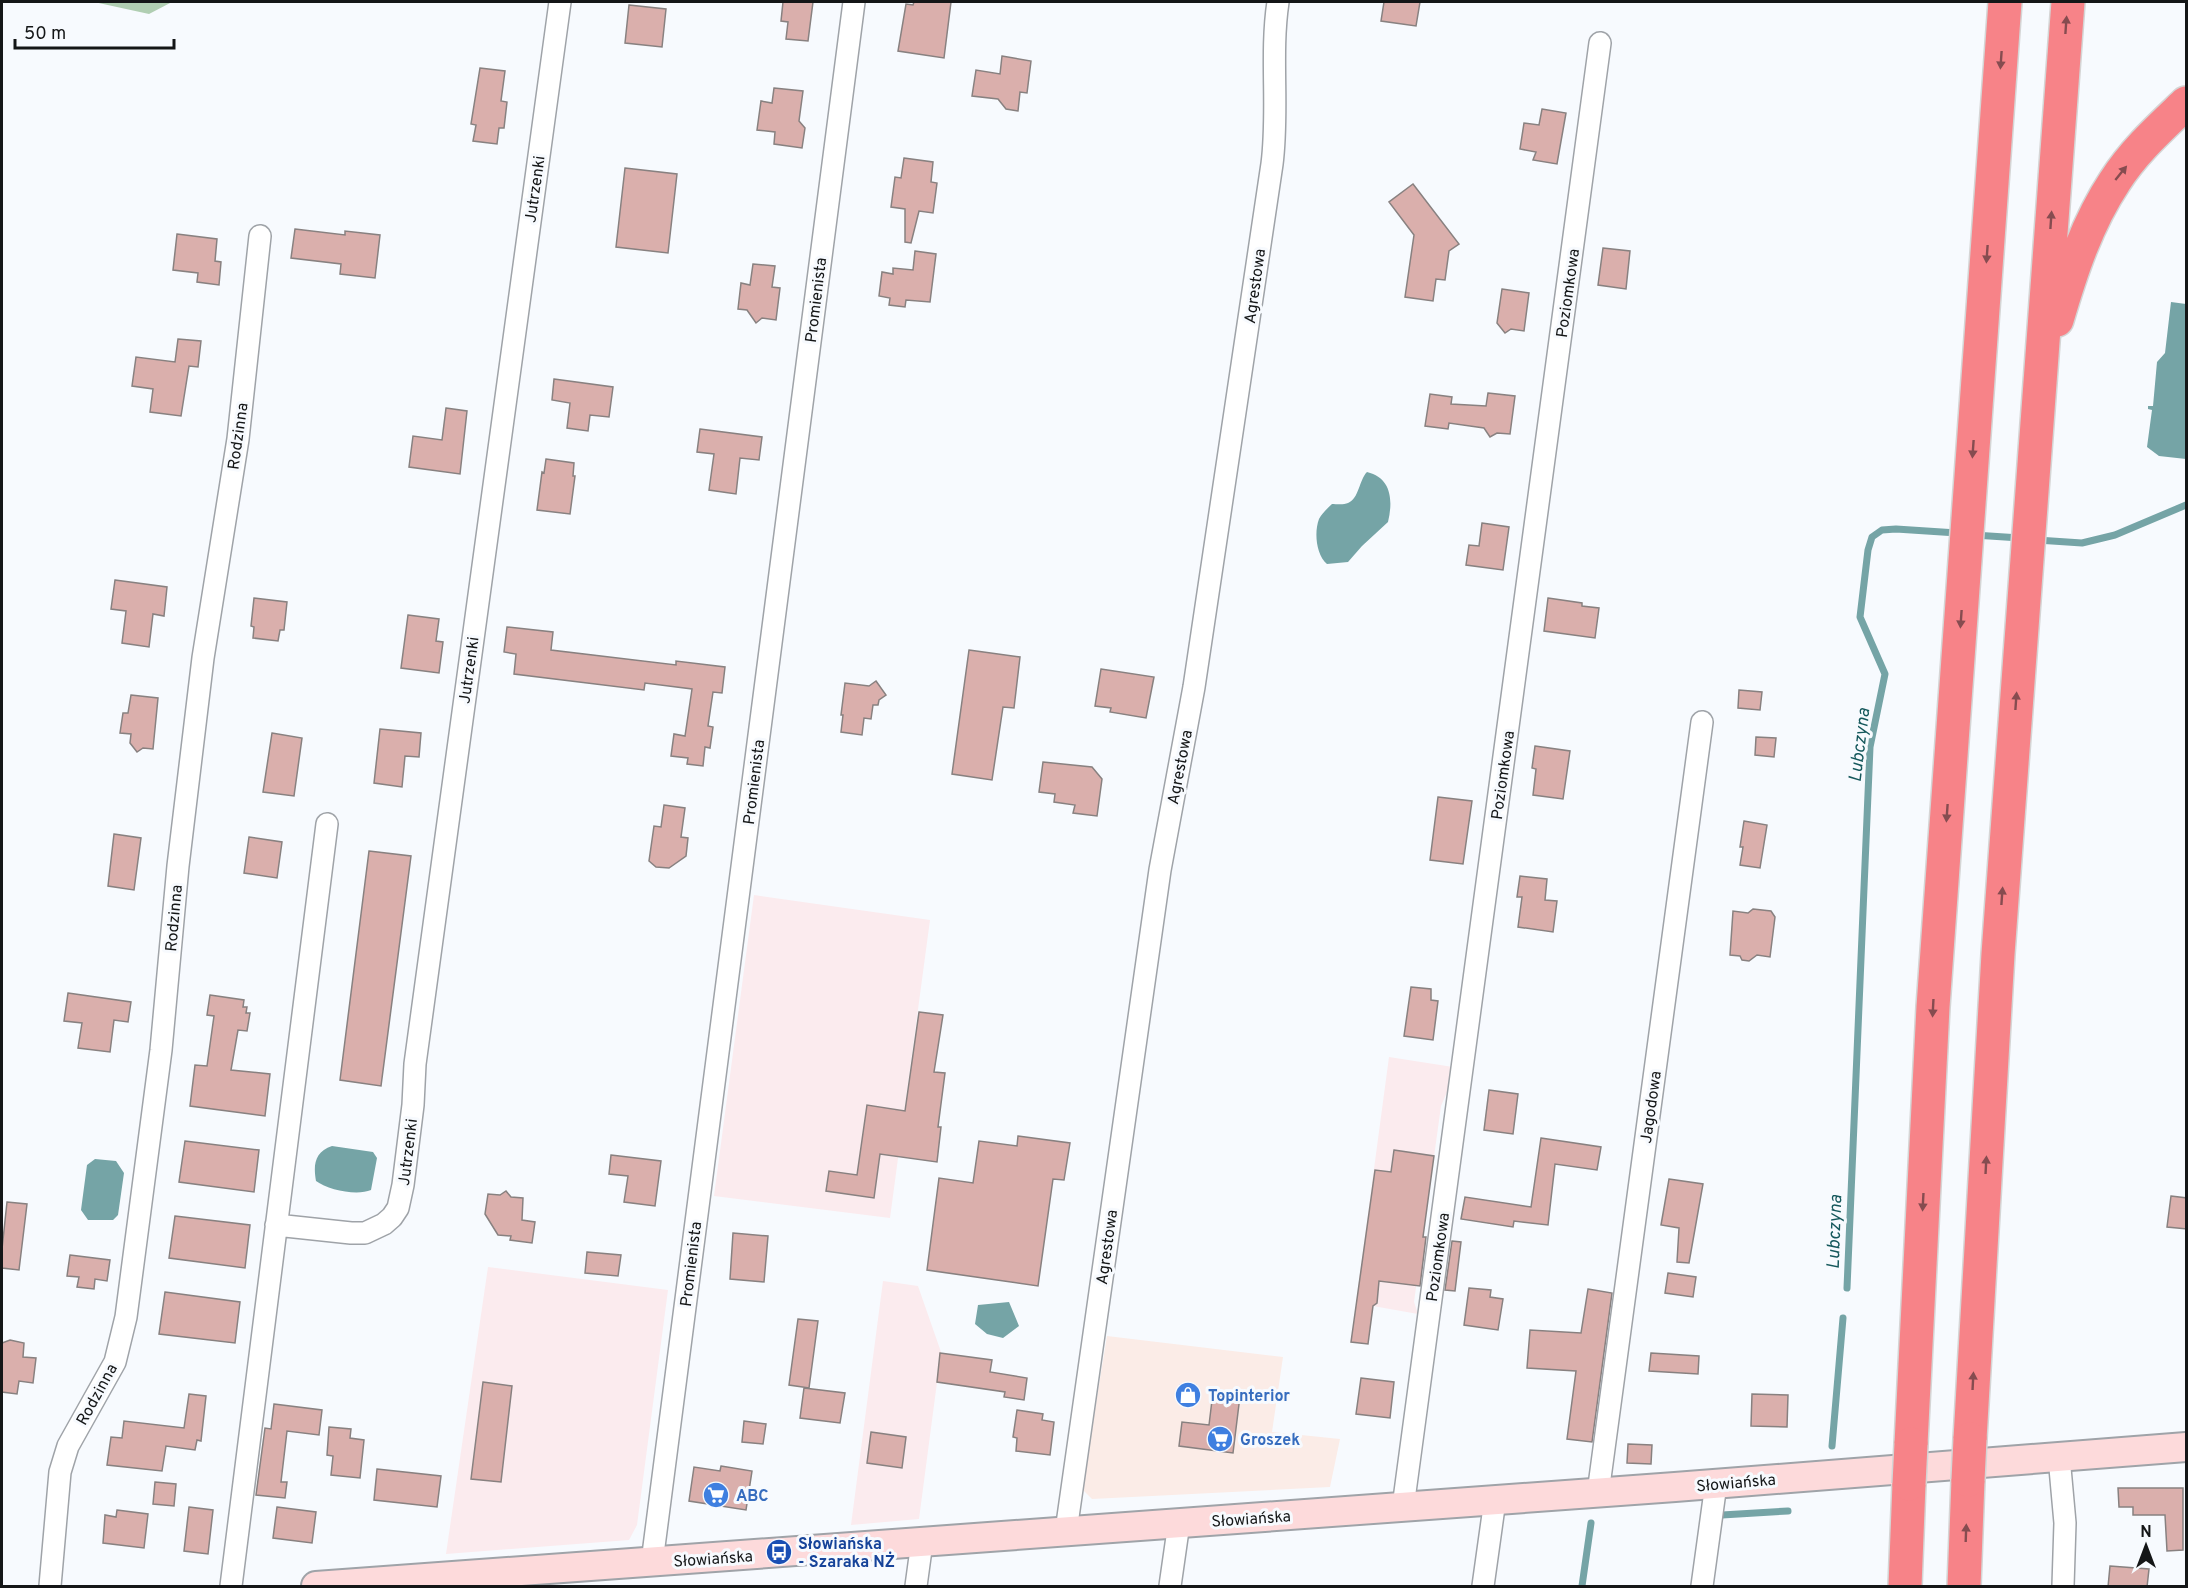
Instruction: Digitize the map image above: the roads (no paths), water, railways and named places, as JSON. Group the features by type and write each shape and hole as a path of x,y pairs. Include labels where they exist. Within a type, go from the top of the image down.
{"highway":[{"path":"1905,1587 1933,1006 2005,2"},
{"path":"1964,1587 1970,1439 1998,954 2038,383 2068,2"},
{"path":"2038,383 2067,285 2090,224 2115,180 2150,138 2187,103"}],"street":[{"name":"Jutrzenki","path":"276,1226 365,1233 384,1224 398,1208 413,1105 415,1064 560,2"},
{"name":"Promienista","path":"652,1562 854,2"},
{"name":"Agrestowa","path":"1066,1531 1160,870 1194,687 1272,164 1275,134 1275,22 1278,2"},
{"name":"Poziomkowa","path":"1403,1507 1600,43"},
{"name":"Rodzinna","path":"50,1587 60,1472 68,1446 115,1362 126,1317 161,1050 177,866 203,658 238,440 260,236"},
{"name":"Jagodowa","path":"1598,1493 1702,722"},
{"path":"231,1587 327,824"},
{"name":"Słowiańska","path":"316,1587 398,1583 2187,1447"},
{"path":"2059,1458 2065,1522 2063,1587"},
{"path":"1702,1587 1716,1484"},
{"path":"1483,1587 1494,1500"},
{"path":"1170,1587 1179,1523"},
{"path":"916,1587 922,1542"}],"water":[{"path":"2171,302 2186,304 2186,459 2159,456 2147,447 2152,410 2148,409 2148,406 2153,406 2157,362 2165,353"},
{"path":"1367,472 1382,479 1389,491 1388,522 1348,562 1327,564 1320,555 1317,543 1319,519 1332,504 1352,501"},
{"path":"332,1146 373,1152 377,1158 371,1190 343,1191 316,1181 316,1159"},
{"path":"95,1159 116,1161 124,1173 118,1215 113,1220 88,1220 81,1210 87,1165"},
{"path":"1009,1302 1019,1326 1003,1338 987,1334 975,1324 978,1305"}],"waterway":[{"name":"Lubczyna","path":"2037,540 2082,543 2115,535 2186,505"},
{"name":"Lubczyna","path":"1847,1288 1870,747 1885,674 1860,617 1868,550 1872,537 1882,530 1957,533"},
{"name":"Lubczyna","path":"1974,535 2020,538"},
{"name":"Lubczyna","path":"1832,1446 1843,1318"},
{"name":"Lubczyna","path":"1722,1515 1788,1511"},
{"name":"Lubczyna","path":"1582,1586 1591,1523"}],"place":[{"name":"Topinterior","path":"1188,1395"},
{"name":"Groszek","path":"1220,1439"},
{"name":"ABC","path":"716,1495"},
{"name":"Słowiańska - Szaraka NŻ","path":"779,1552"}]}
